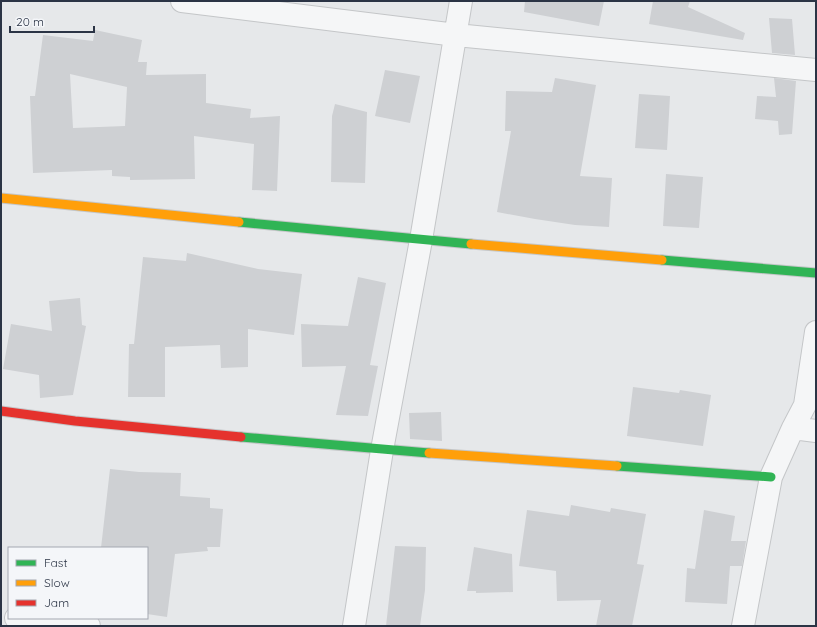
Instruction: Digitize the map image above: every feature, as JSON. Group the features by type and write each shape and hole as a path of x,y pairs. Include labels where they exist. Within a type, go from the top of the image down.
{"street":[{"path":"182,1 456,35 816,70"},
{"path":"354,626 382,450 421,240 461,1"},
{"path":"1,198 421,240 816,273"},
{"path":"743,626 771,477 793,428 806,405 816,332"},
{"path":"1,411 75,421 382,450 771,477"},
{"path":"793,428 816,431"},
{"path":"25,619 89,626"}],"building":[{"path":"525,1 604,1 599,26 524,12"},
{"path":"653,1 690,1 688,7 745,33 743,40 649,24"},
{"path":"769,18 792,19 795,55 772,53"},
{"path":"95,30 142,40 138,62 147,62 146,75 206,74 206,103 251,109 250,118 280,116 277,191 252,190 254,144 194,136 195,179 130,180 130,177 112,176 112,170 33,173 30,96 35,96 43,35 93,41","holes":["70,74 127,87 125,126 73,128"]},
{"path":"385,70 420,76 410,123 375,116"},
{"path":"555,78 596,85 580,176 612,178 609,227 575,225 497,212 511,131 505,131 506,91 552,92"},
{"path":"774,78 796,81 792,134 779,135 778,121 755,119 757,96 776,97"},
{"path":"639,94 670,96 667,150 635,148"},
{"path":"335,104 367,112 365,183 331,182 332,116"},
{"path":"666,174 703,177 699,228 663,226"},
{"path":"187,253 258,269 302,274 294,335 248,329 248,367 221,368 220,345 165,347 165,397 128,397 129,344 134,344 143,257 186,261"},
{"path":"358,277 386,283 370,365 378,366 368,416 336,415 346,366 302,367 301,324 348,326"},
{"path":"80,298 82,325 86,326 73,395 40,398 39,375 3,369 11,324 52,331 49,301"},
{"path":"633,387 679,393 680,390 711,395 703,446 627,436"},
{"path":"441,412 442,441 410,439 409,413"},
{"path":"110,469 139,472 181,473 180,496 210,498 210,508 223,509 220,547 207,547 208,551 175,554 167,617 148,614 148,547 101,547"},
{"path":"571,505 610,512 611,508 646,514 637,564 644,565 632,626 596,626 601,600 557,601 556,571 519,566 527,510 569,516"},
{"path":"704,510 735,516 731,541 746,541 742,566 730,566 727,604 685,602 687,568 695,569"},
{"path":"395,546 426,547 425,590 420,626 386,626"},
{"path":"474,547 512,554 513,592 476,593 476,591 467,591"}],"traffic: fast":[{"path":"239,222 471,244"},
{"path":"662,260 816,273"},
{"path":"241,437 429,453"},
{"path":"617,466 771,477"}],"traffic: slow":[{"path":"1,198 239,222"},
{"path":"471,244 662,260"},
{"path":"429,453 617,466"}],"traffic: jam":[{"path":"1,411 75,421 241,437"}]}
